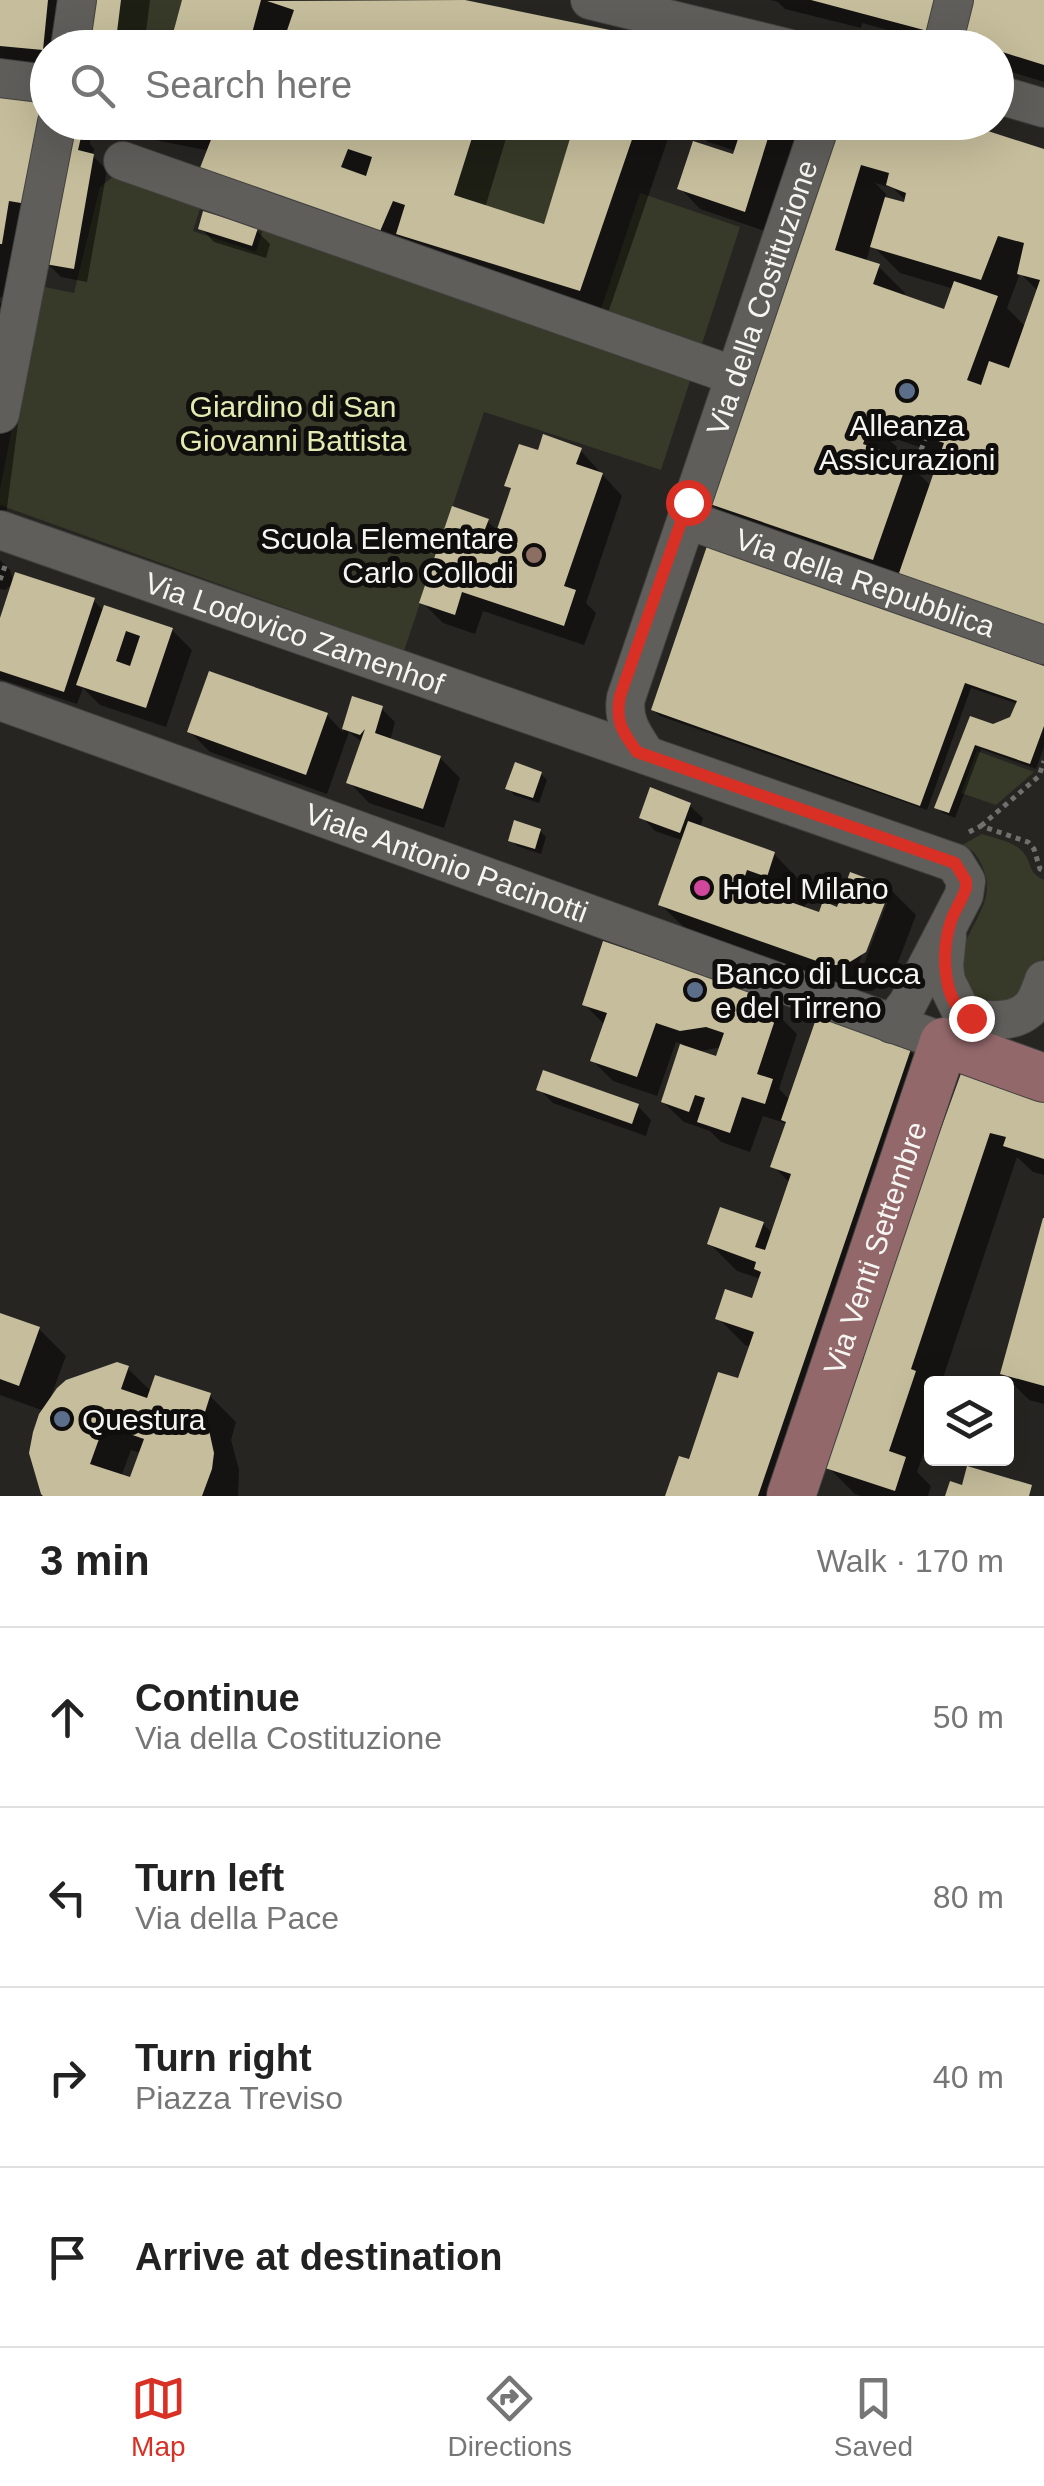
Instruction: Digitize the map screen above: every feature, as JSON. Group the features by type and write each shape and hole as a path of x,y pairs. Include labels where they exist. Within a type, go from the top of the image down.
{"main road":[{"path":"968,1032 1044,1078"},
{"name":"Via Venti Settembre","path":"791,1496 968,1032"}],"street":[{"path":"73,30 77,0"},
{"path":"590,0 713,30"},
{"path":"618,0 740,30"},
{"path":"946,30 954,0"},
{"path":"0,78 30,82"},
{"path":"1014,99 1044,108"},
{"path":"0,414 53,140"},
{"name":"Via della Costituzione","path":"642,753 618,720 620,696 813,140"},
{"path":"123,161 733,376"},
{"name":"Via della Costituzione","path":"642,753 624,713 626,698 733,376"},
{"name":"Via della Repubblica","path":"688,520 1044,645"},
{"name":"Via Lodovico Zamenhof","path":"0,530 944,859"},
{"name":"Viale Antonio Pacinotti","path":"0,702 892,1024 968,1032"},
{"path":"892,1024 908,1003 966,888 955,863 944,859"},
{"path":"948,928 946,981 968,1032 1028,1011 1044,980"}],"path":[{"path":"922,450 926,437"},
{"path":"944,859 950,840 981,826 1038,776 1044,761"},
{"path":"981,826 1028,842 1040,870 1044,871"}],"green space":[{"path":"121,0 182,0 174,30 117,30"},
{"path":"472,140 570,140 544,224 454,195"},
{"name":"Giardino di San Giovanni Battista","path":"120,171 203,199 193,231 256,252 265,223 591,339 640,193 740,227 661,470 484,412 404,651 0,505 40,286 74,293 100,187"},
{"path":"977,751 1034,772 996,805 961,793"},
{"path":"982,834 1019,849 1035,874 1044,880 1044,958 1009,1006 978,1001 965,989 961,958 984,903 987,881 977,857 962,845"}],"building":[{"path":"0,0 48,0 45,30 30,30 30,49 0,46"},
{"path":"96,0 121,0 117,30 92,30"},
{"path":"182,0 261,0 253,30 174,30"},
{"path":"465,0 610,30 287,30 294,10 267,1"},
{"path":"811,0 947,0 940,30 924,30"},
{"path":"963,0 1044,0 1044,65 1014,56 1014,30 956,30"},
{"path":"0,92 30,96 30,140 43,140 27,204 9,201 0,244"},
{"path":"1014,139 1044,149 1044,627 898,576 944,443 872,418 863,444 908,460 873,560 707,503 823,140","holes":["861,165 889,173 886,185 906,193 904,202 885,197 870,247 981,280 998,236 1024,243 1017,274 1040,280 1009,368 989,361 981,385 967,380 998,296 954,281 944,309 873,284 880,264 835,250"]},
{"path":"67,140 80,140 78,150 94,154 74,269 45,264"},
{"path":"211,140 471,140 454,195 544,224 570,140 632,140 580,291 396,234 405,205 393,201 378,236 198,173","holes":["348,149 372,157 366,176 341,167"]},
{"path":"738,140 767,140 745,212 677,189 693,141 733,154"},
{"path":"203,211 258,228 252,246 198,229"},
{"path":"543,434 582,448 576,464 603,473 564,586 576,590 564,626 462,592 455,615 419,603 452,506 489,519 483,534 494,538 511,488 504,486 519,444 538,450"},
{"path":"707,546 1044,666 1044,726 1030,764 975,745 949,813 934,808 970,716 993,724 1010,717 1017,701 965,683 920,806 651,710"},
{"path":"15,572 95,598 64,692 0,671 0,618"},
{"path":"104,605 173,628 146,708 76,685","holes":["126,631 140,636 130,666 116,661"]},
{"path":"209,671 328,713 306,775 187,732"},
{"path":"352,696 383,706 375,733 441,756 423,809 346,783 365,729 360,735 342,729"},
{"path":"515,762 542,772 533,798 505,789"},
{"path":"650,787 691,803 680,833 639,818"},
{"path":"514,820 541,829 535,849 508,841"},
{"path":"688,821 775,852 767,877 747,870 742,885 819,912 823,901 837,907 850,872 891,887 866,952 845,965 828,965 658,905"},
{"path":"603,941 747,990 778,1011 757,1074 773,1079 765,1104 742,1097 730,1133 697,1122 705,1098 695,1095 689,1112 661,1102 680,1044 716,1056 724,1033 706,1027 680,1031 656,1023 637,1077 590,1061 607,1013 582,1005"},
{"path":"817,1016 911,1049 758,1496 665,1496 679,1456 689,1459 718,1372 738,1378 754,1332 715,1319 725,1289 752,1298 761,1272 754,1269 756,1262 707,1244 720,1207 764,1222 755,1247 765,1250 791,1174 770,1167 786,1122 781,1120"},
{"path":"963,1068 1044,1096 1044,1159 1003,1146 1006,1137 990,1133 911,1369 916,1371 889,1451 906,1457 895,1491 825,1468 864,1357 859,1355"},
{"path":"543,1070 639,1104 632,1124 536,1090"},
{"path":"1043,1218 1044,1218 1044,1386 1000,1374"},
{"path":"0,1313 40,1327 19,1386 0,1379"},
{"path":"117,1362 129,1366 121,1389 147,1398 155,1375 211,1393 205,1412 214,1453 202,1496 43,1496 29,1453 33,1432 39,1414 66,1380","holes":["104,1425 144,1439 130,1477 90,1464"]},
{"path":"967,1466 1032,1485 1029,1496 945,1496 950,1481 962,1485"}],"place":[{"name":"Alleanza Assicurazioni","path":"907,391"},
{"name":"Scuola Elementare Carlo Collodi","path":"534,555"},
{"name":"Hotel Milano","path":"702,888"},
{"name":"Banco di Lucca e del Tirreno","path":"695,990"},
{"name":"Questura","path":"62,1419"}],"route":[{"path":"688,502 620,696 618,720 626,736 637,752 955,863 966,888 948,928 944,966 952,994 963,1014 971,1018"}]}
